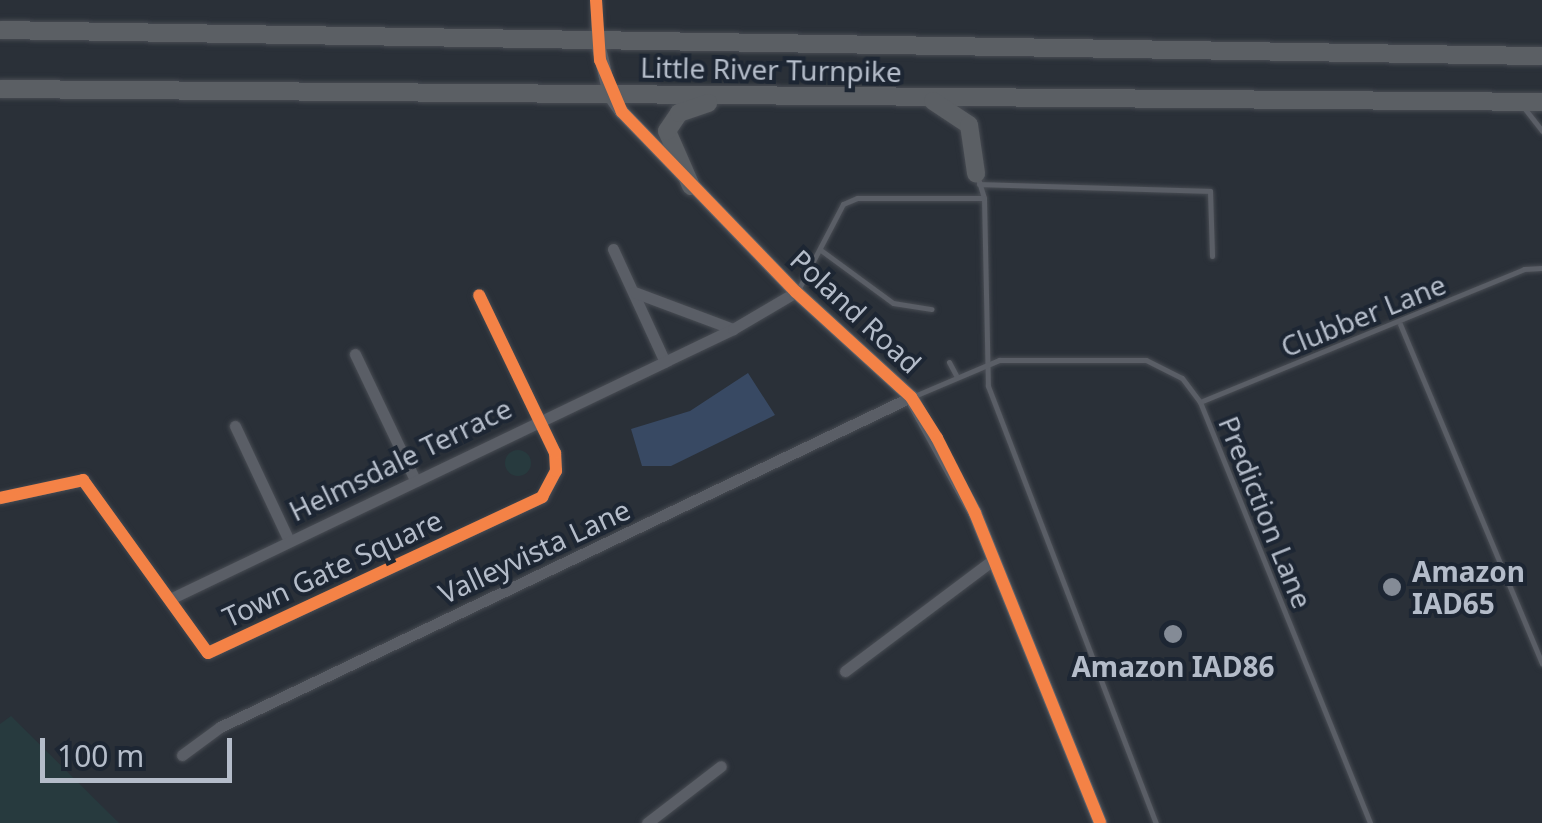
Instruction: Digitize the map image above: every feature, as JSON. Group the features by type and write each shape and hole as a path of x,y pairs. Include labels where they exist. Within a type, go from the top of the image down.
{"highway":[{"name":"Little River Turnpike","path":"0,30 1542,56"},
{"name":"Little River Turnpike","path":"0,88 1542,102"},
{"path":"691,186 669,146 673,119 695,106 755,96"},
{"path":"928,98 969,125 978,178"}],"street":[{"path":"596,0 597,39"},
{"name":"Poland Road","path":"597,39 610,95 691,186 796,292 911,397 958,474 1100,823"},
{"path":"613,249 665,362"},
{"path":"634,292 733,330"},
{"name":"Helmsdale Terrace","path":"170,600 540,419 733,330 796,292"},
{"path":"479,294 540,419"},
{"path":"355,354 415,480"},
{"name":"Valleyvista Lane","path":"182,754 220,727 911,397"},
{"name":"Town Gate Square","path":"0,498 80,479 208,653 533,503 556,471 540,419"},
{"path":"235,426 289,541"},
{"path":"844,671 994,559"},
{"path":"647,823 721,766"}],"lane":[{"path":"1520,102 1542,132"},
{"path":"1156,823 988,386 984,198 978,178 1210,191 1212,256"},
{"path":"796,292 822,250 837,212 856,198 984,198"},
{"path":"822,250 893,303 932,310"},
{"name":"Clubber Lane","path":"1200,402 1400,324 1524,269 1542,268"},
{"path":"1400,324 1542,664"},
{"name":"Prediction Lane","path":"911,397 987,364 1017,360 1146,360 1167,366 1200,402 1370,823"},
{"path":"949,362 958,378"}],"green space":[{"path":"518,450 527,454 531,463 527,472 518,476 509,472 505,463 509,454"},
{"path":"11,716 119,823 0,823 0,724"}],"water":[{"path":"748,373 775,415 671,466 642,466 631,429 690,411"}],"cycle path":[{"path":"596,0 600,60 622,112 796,292 911,397 937,438 975,513 1100,823"},
{"path":"0,498 83,480 208,653 542,497 556,471 555,453 479,295"}],"place":[{"name":"Amazon IAD65","path":"1392,587"},
{"name":"Amazon IAD86","path":"1173,634"}]}
